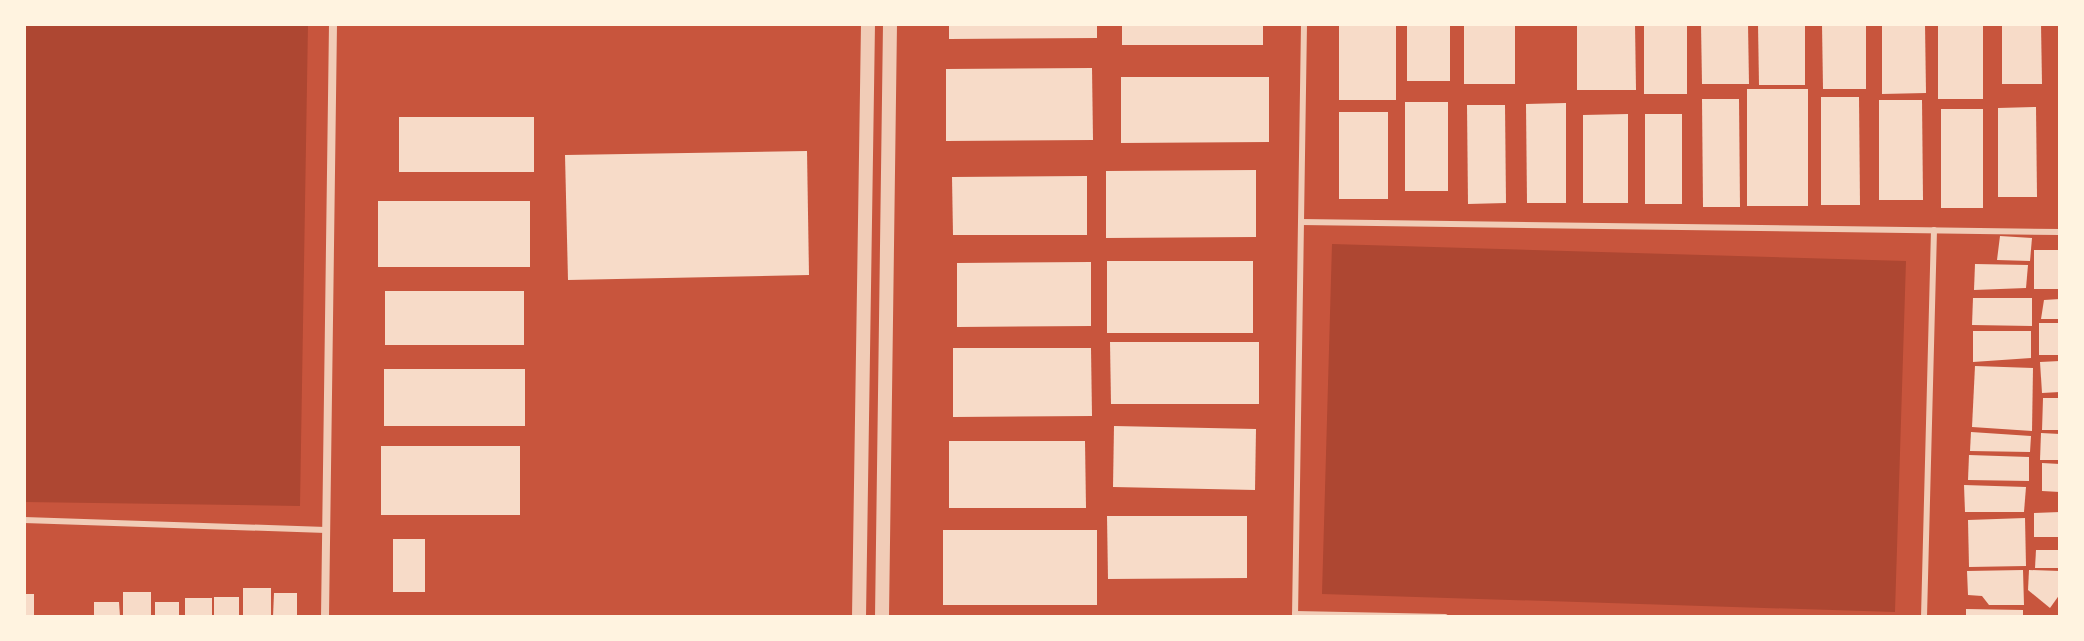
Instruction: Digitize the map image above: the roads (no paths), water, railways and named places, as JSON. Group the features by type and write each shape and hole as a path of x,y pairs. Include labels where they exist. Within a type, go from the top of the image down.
{"street":[{"path":"325,617 333,24"},
{"path":"859,617 868,24"},
{"path":"882,617 890,24"}],"lane":[{"path":"1304,24 1295,616 1445,617"},
{"path":"1301,222 2060,232"},
{"path":"1924,617 1934,230"},
{"path":"24,520 326,530"}]}
